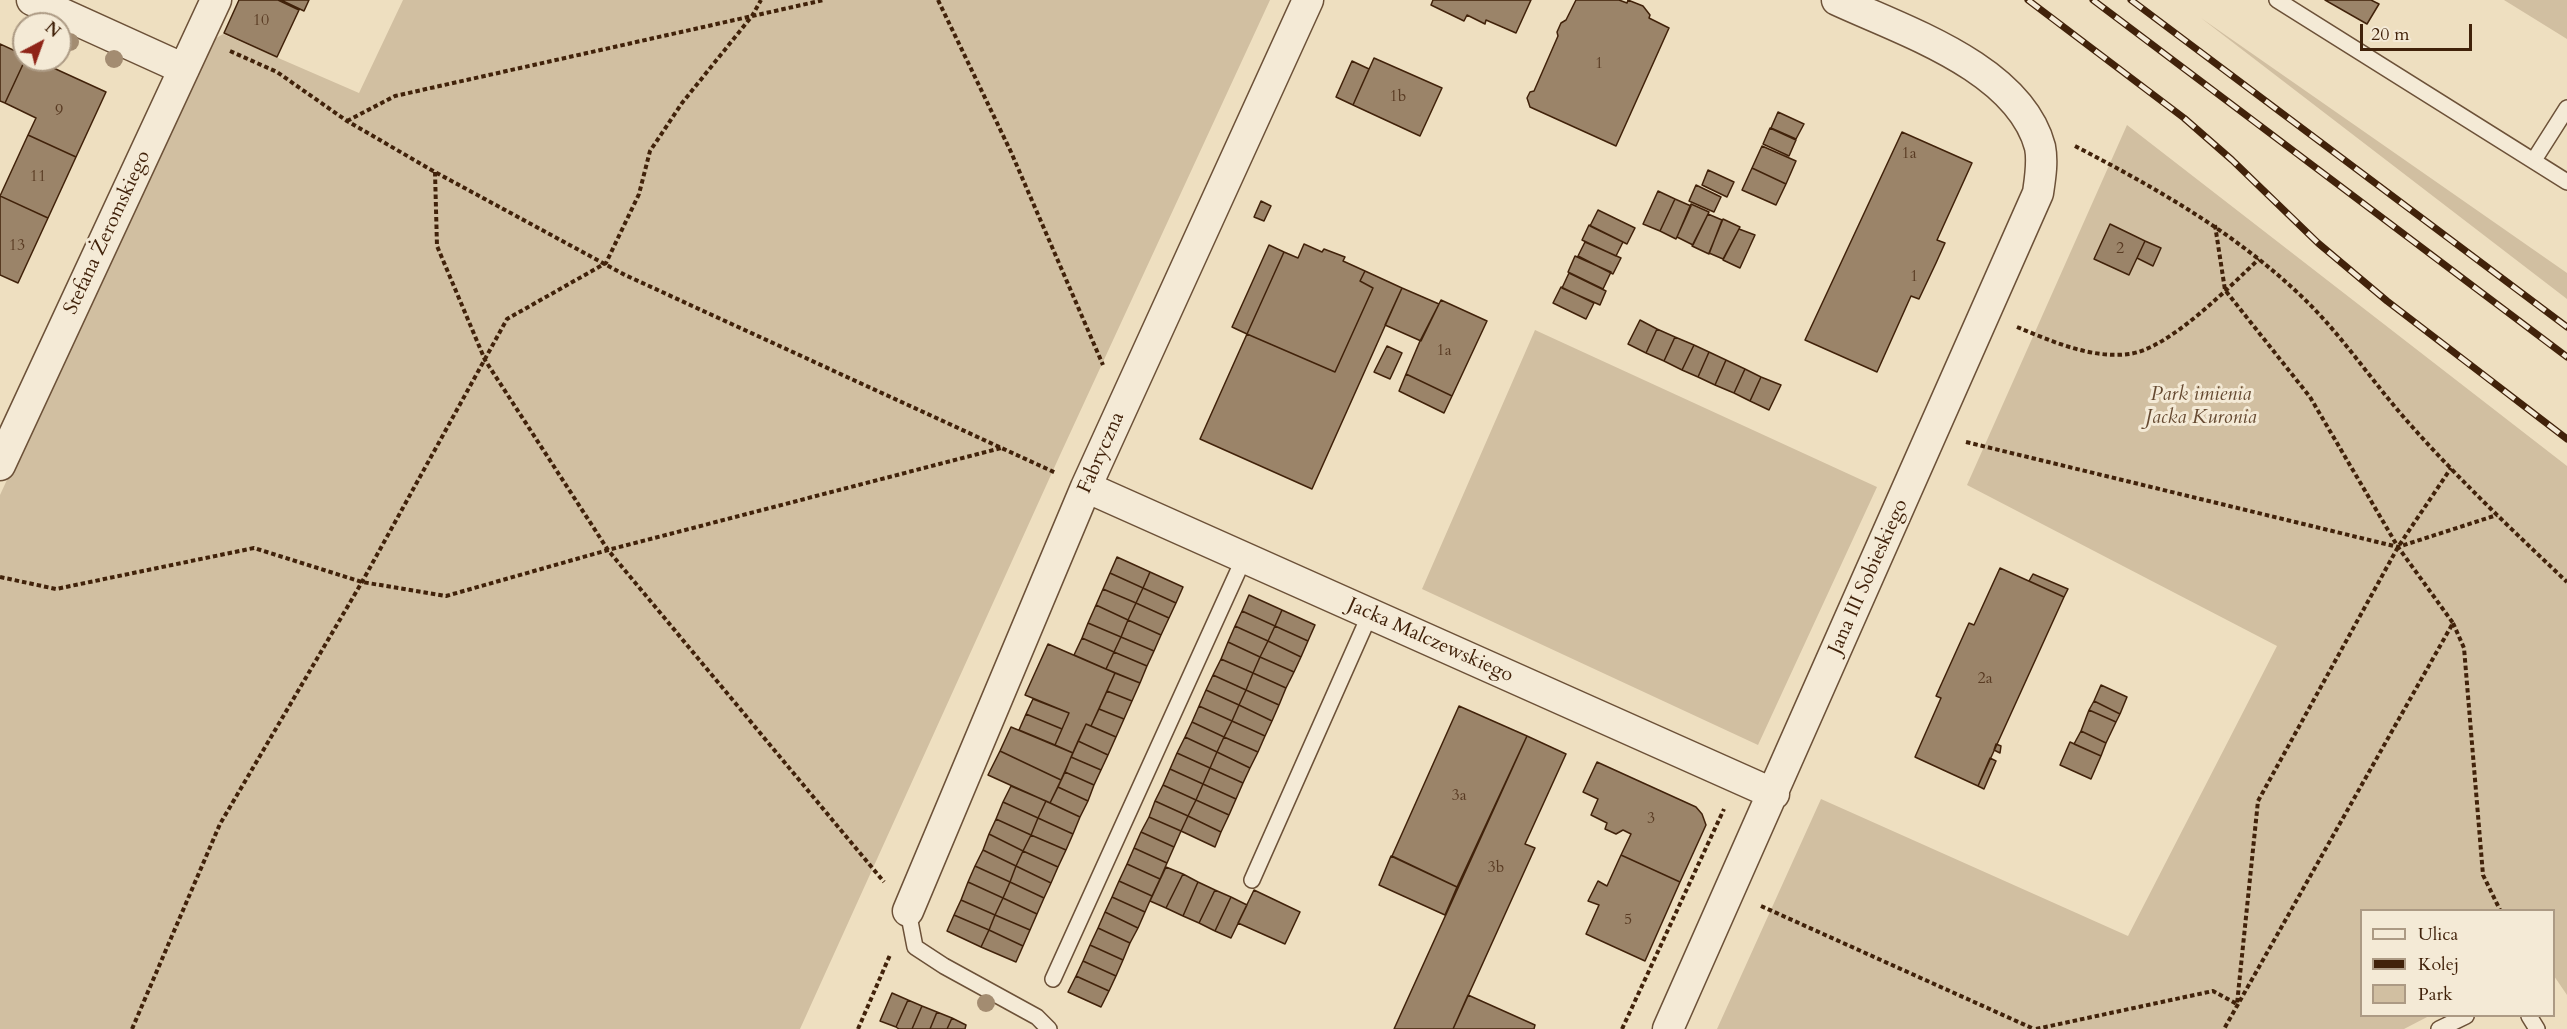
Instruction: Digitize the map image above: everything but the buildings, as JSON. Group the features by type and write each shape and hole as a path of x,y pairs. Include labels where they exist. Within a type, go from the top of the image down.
{"street":[{"path":"32,0 184,69"},
{"name":"Stefana Żeromskiego","path":"0,465 216,0"},
{"name":"Fabryczna","path":"908,911 1086,487 1308,0"},
{"name":"Jana III Sobieskiego","path":"1668,1029 1986,315 2038,193 2041,170 2040,148 2029,122 2015,101 1992,80 1957,57 1837,0"},
{"name":"Jacka Malczewskiego","path":"1086,487 1774,794"}],"lane":[{"path":"2277,0 2567,182"},
{"path":"2534,160 2567,108"},
{"path":"1053,979 1244,558"},
{"path":"1252,879 1370,614"},
{"path":"908,911 915,947 944,966 1037,1017 1049,1029"},
{"path":"2439,1029 2464,1017"}],"path":[{"path":"132,1029 220,824 362,582 507,319 606,263 639,194 650,150 682,103 752,16 761,0"},
{"path":"347,121 395,96 824,0"},
{"path":"938,0 1011,152 1122,410"},
{"path":"199,37 277,72 347,121 435,172 625,275 1086,487"},
{"path":"2029,122 2131,175 2215,225 2298,292 2335,330 2401,413 2451,468 2567,582"},
{"path":"435,172 437,246 486,360 608,550 908,911 858,1029"},
{"path":"2215,225 2225,290 2310,398 2398,547 2453,622 2464,648 2483,875 2500,909"},
{"path":"1986,315 2080,349 2102,354 2130,354 2164,339 2225,290 2259,259"},
{"path":"1932,434 2398,547 2497,515"},
{"path":"0,577 56,589 254,548 362,582 446,596 608,550 1001,448"},
{"path":"2238,1004 2258,801 2398,547 2451,468"},
{"path":"2224,1029 2453,622"},
{"path":"1622,1029 1738,779"},
{"path":"1730,892 2035,1029 2213,991 2238,1004"}],"green space":[{"path":"403,0 1270,0 1060,455 800,1029 0,1029 0,495 208,43 223,34 359,93"},
{"path":"2504,0 2567,0 2567,39"},
{"path":"2201,18 2567,273 2567,299"},
{"name":"Park imienia Jacka Kuronia","path":"2127,125 2567,466 2567,995 2555,977 2555,909 2360,909 2360,1017 2427,1017 2404,1029 1717,1029 1821,799 2128,936 2277,646 1967,485"},
{"path":"1535,330 1877,487 1758,745 1422,589"}],"railway":[{"path":"2028,0 2184,118 2232,160 2318,243 2387,301 2567,439"},
{"path":"2093,0 2567,357"},
{"path":"2131,0 2567,327"}]}
